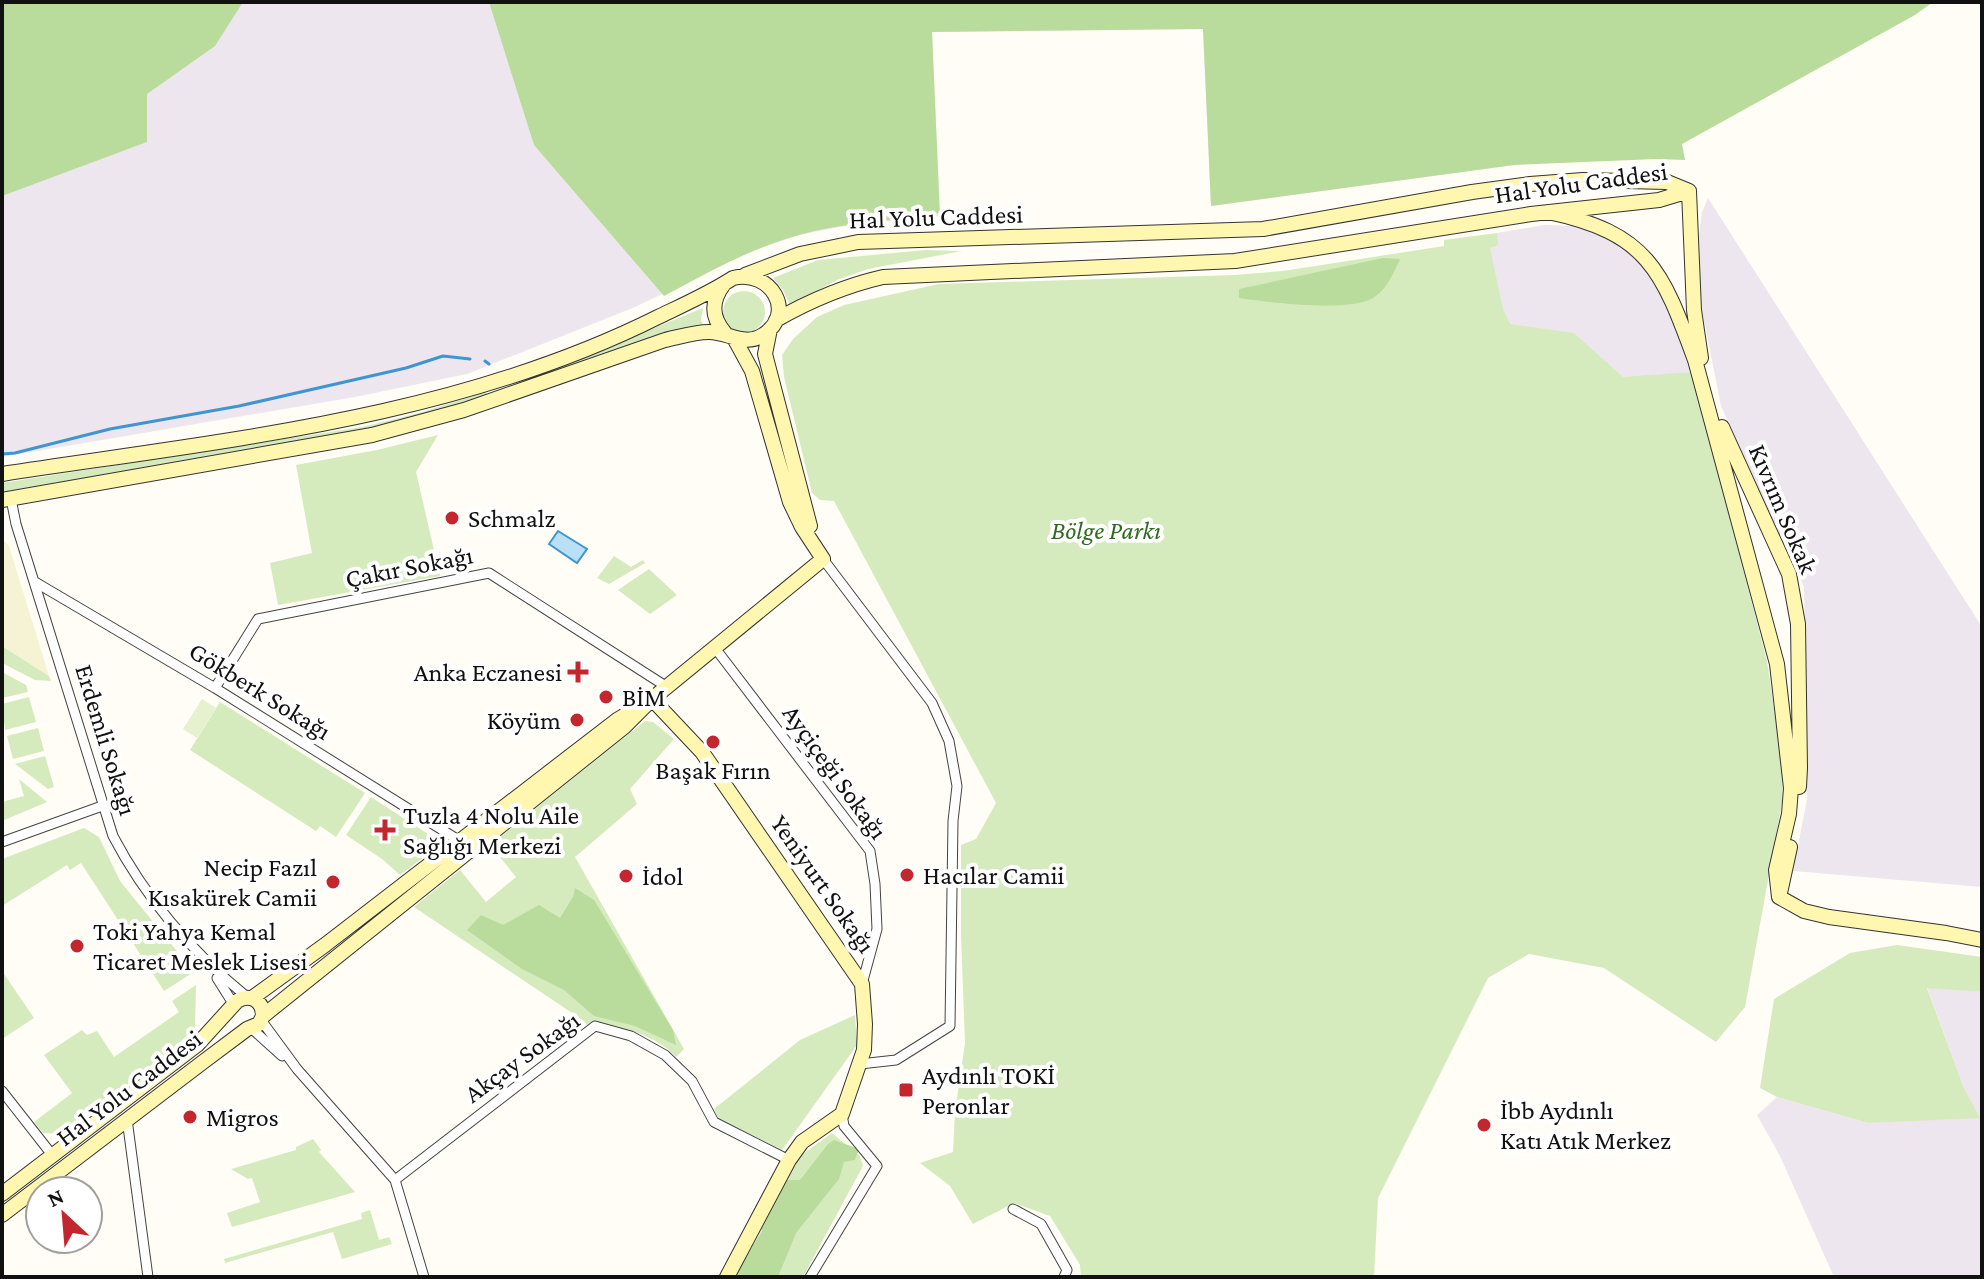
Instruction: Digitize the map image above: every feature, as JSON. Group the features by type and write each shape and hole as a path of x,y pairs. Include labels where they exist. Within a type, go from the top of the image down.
{"street":[{"name":"Hal Yolu Caddesi","path":"744,276 800,254 858,242 1263,229 1472,192 1583,180 1667,182 1689,191"},
{"name":"Hal Yolu Caddesi","path":"773,324 818,297 848,285 883,277 1235,261 1548,212 1659,200 1689,191"},
{"name":"Kıvrım Sokak","path":"1689,191 1694,310 1704,378 1714,410 1789,574 1798,624 1800,768 1785,876 1779,897"},
{"path":"1548,212 1586,220 1625,239 1637,249 1664,285 1695,360 1777,664 1791,788 1789,814 1776,870 1779,897 1804,911 1829,917 1982,940"},
{"path":"2,474 314,426 405,408 567,357 622,335 744,276 764,281 772,289 778,309 765,354 800,497 823,559"},
{"path":"724,284 714,303 718,325 752,371 790,502 823,559 932,703 949,741 957,786 953,821 950,1026 896,1060 860,1064"},
{"path":"7,500 372,435 464,410 665,340 704,332 754,339 773,324"},
{"name":"Erdemli Sokağı","path":"7,500 113,836 133,874 241,1002"},
{"name":"Hal Yolu Caddesi","path":"2,1215 256,1023 624,727 652,699 823,559"},
{"name":"Çakır Sokağı","path":"215,688 258,619 489,573 667,687"},
{"name":"Gökberk Sokağı","path":"35,582 215,688 460,841"},
{"name":"Ayçiçeği Sokağı","path":"715,648 870,851 877,929 862,984"},
{"name":"Hal Yolu Caddesi","path":"2,1194 197,1045 241,1002 325,945 617,720 652,699"},
{"name":"Yeniyurt Sokağı","path":"652,699 702,752 862,984 865,1024 860,1064 842,1114"},
{"path":"2,842 102,806"},
{"path":"256,1023 262,1007 241,1002 235,1022 256,1023 395,1180 424,1277"},
{"name":"Akçay Sokağı","path":"395,1180 595,1026 631,1036 665,1055 692,1081 714,1122 789,1160"},
{"path":"2,1091 53,1156"},
{"path":"727,1277 789,1160 802,1142 842,1114 844,1126 877,1166 810,1277"},
{"path":"127,1119 148,1277"},
{"path":"1013,1209 1041,1224 1067,1270 1064,1277"}],"shaded area":[{"path":"2,2 1892,2 1514,165 1211,206 1203,29 932,32 940,217 860,223 799,235 749,252 635,307 467,374 355,397 2,457"},
{"path":"1708,198 1982,627 1982,887 1793,871 1807,799 1804,587 1721,406 1701,305 1699,235 1702,212"},
{"path":"1544,225 1577,226 1617,244 1642,263 1658,285 1678,326 1692,372 1623,381 1508,326 1475,258 1497,233"},
{"path":"2,539 9,546 49,676 2,646"},
{"path":"1927,987 1982,992 1982,1277 1834,1277 1780,1156 1757,1115 1777,1097 1868,1123 1979,1117 1964,1088"}],"green space":[{"path":"2,2 243,2 215,46 147,94 147,142 2,196"},
{"path":"489,2 1933,2 1915,15 1682,144 1685,160 1514,165 1211,206 1203,29 932,32 940,217 851,224 781,240 664,296 534,145"},
{"name":"Bölge Parkı","path":"1497,233 1498,245 1490,248 1503,309 1510,324 1574,333 1623,377 1692,372 1767,661 1783,770 1782,803 1745,1007 1716,1042 1604,968 1529,954 1488,978 1378,1198 1374,1277 1081,1277 1080,1265 1050,1216 1014,1203 973,1224 950,1186 920,1163 953,1152 965,1043 961,845 976,839 996,803 834,501 820,500 812,493 784,377 782,355 793,339 817,317 844,305 939,284 1283,271 1444,246 1444,240"},
{"path":"926,250 962,251 868,269 837,280 790,305 773,278 818,260"},
{"path":"1383,258 1400,259 1384,288 1365,301 1330,306 1239,298 1239,289"},
{"path":"744,291 759,297 765,312 759,327 744,333 729,327 723,312 729,297"},
{"path":"703,308 701,320 705,331 547,375 547,372"},
{"path":"486,392 487,395 420,416 364,429 2,492 2,483 362,427"},
{"path":"438,435 416,472 440,576 278,605 270,563 312,553 296,465"},
{"path":"614,556 631,567 643,560 645,563 609,584 597,578"},
{"path":"649,569 677,595 650,614 618,590"},
{"path":"2,646 49,676 51,681 35,680 2,663"},
{"path":"2,672 26,685 28,692 2,698"},
{"path":"29,697 36,722 5,730 2,704"},
{"path":"202,699 216,708 197,738 183,729"},
{"path":"220,702 365,793 336,837 320,826 316,831 190,750"},
{"path":"645,721 653,722 674,739 630,789 637,804 575,857 684,1049 676,1057 659,1043 638,1033 593,1021 587,1025 414,907 460,870 486,902 516,877 490,845"},
{"path":"38,728 44,751 13,759 7,736"},
{"path":"45,756 54,787 48,789 15,764"},
{"path":"19,779 47,802 2,821 2,802 24,796"},
{"path":"371,797 431,836 428,854 400,875 346,835"},
{"path":"84,828 99,837 120,881 194,972 164,991 81,863 70,870 67,865 2,906 2,859"},
{"path":"575,888 594,900 673,1030 676,1045 635,1026 594,1016 564,990 522,969 467,930 481,915 503,925 539,905 560,918"},
{"path":"1897,945 1982,957 1982,992 1927,988 1964,1088 1980,1118 1868,1123 1777,1097 1760,1088 1774,999 1850,953"},
{"path":"2,971 34,1018 2,1039"},
{"path":"196,985 195,1030 66,1134 43,1133 34,1122 72,1093 44,1055 82,1030 87,1035 97,1031 114,1057 179,1012 172,1001"},
{"path":"855,1015 857,1045 782,1150 719,1119 714,1109 800,1040"},
{"path":"832,1133 860,1156 863,1166 803,1277 736,1277 799,1157"},
{"path":"313,1139 321,1150 319,1152 355,1192 232,1227 227,1213 260,1202 252,1178 248,1179 231,1169 296,1150 296,1147"},
{"path":"834,1140 859,1149 855,1160 844,1162 839,1179 796,1233 778,1277 733,1277 762,1232 762,1225 783,1180 800,1180"},
{"path":"370,1210 379,1240 389,1237 392,1244 342,1259 333,1232 225,1263 224,1259 362,1219 361,1213"}],"water":[{"path":"558,531 587,549 577,563 549,544"}],"waterway":[{"path":"2,454 110,429 239,406 406,368 443,356 470,359"},
{"path":"485,361 489,364"}],"place":[{"name":"Schmalz","path":"452,518"},
{"name":"Anka Eczanesi","path":"578,672"},
{"name":"BİM","path":"606,697"},
{"name":"Köyüm","path":"577,720"},
{"name":"Başak Fırın","path":"713,742"},
{"name":"Tuzla 4 Nolu Aile Sağlığı Merkezi","path":"385,830"},
{"name":"Hacılar Camii","path":"907,875"},
{"name":"İdol","path":"626,876"},
{"name":"Necip Fazıl Kısakürek Camii","path":"333,882"},
{"name":"Toki Yahya Kemal Ticaret Meslek Lisesi","path":"77,946"},
{"name":"Aydınlı TOKİ Peronlar","path":"906,1090"},
{"name":"Migros","path":"190,1117"},
{"name":"İbb Aydınlı Katı Atık Merkez","path":"1484,1125"}]}
